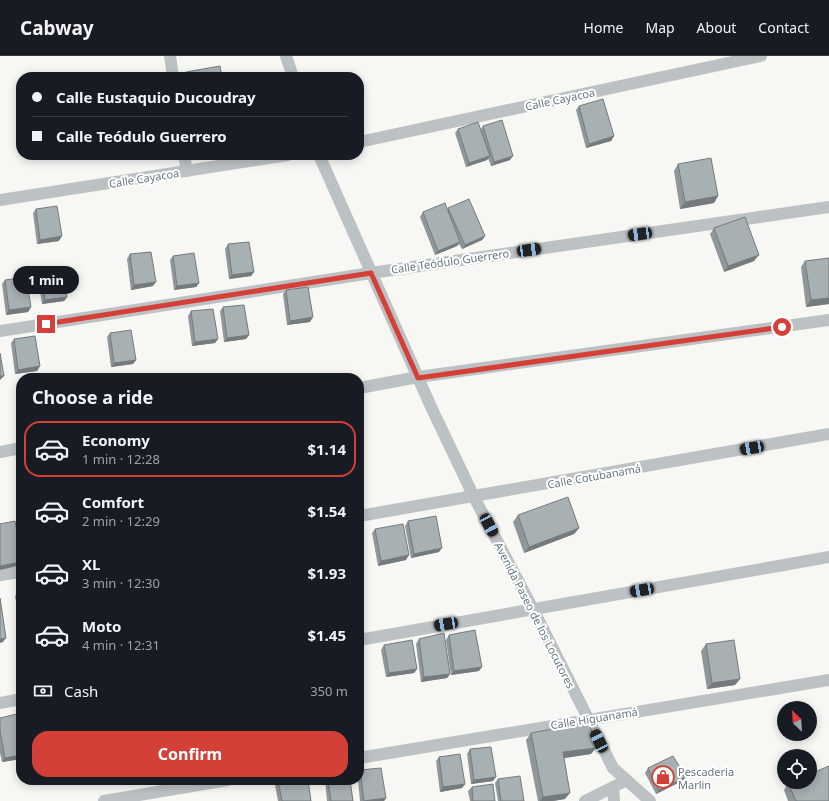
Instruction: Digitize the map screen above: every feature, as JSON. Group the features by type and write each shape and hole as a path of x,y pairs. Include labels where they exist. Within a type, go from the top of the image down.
{"street":[{"path":"170,56 172,72"},
{"path":"286,56 291,72"},
{"name":"Calle Cayacoa","path":"364,141 710,61 762,56"},
{"path":"185,160 187,171"},
{"name":"Calle Cayacoa","path":"0,200 256,160"},
{"name":"Avenida Paseo de los Locutores","path":"320,160 418,378 474,497 533,609 613,768 650,801"},
{"name":"Calle Teódulo Guerrero","path":"0,331 371,273 829,207"},
{"path":"364,387 418,378 829,320"},
{"name":"Calle Cotubanamá","path":"364,515 829,434"},
{"path":"0,452 16,449"},
{"path":"364,639 829,557"},
{"path":"0,575 16,573"},
{"name":"Calle Higuanamá","path":"364,757 829,680"},
{"path":"0,703 16,700"},
{"path":"585,801 627,780"},
{"path":"104,801 198,785"},
{"path":"613,787 614,801"}],"building":[{"path":"220,66 221,72 186,72"},
{"path":"603,99 614,136 589,144 579,106"},
{"path":"502,120 513,156 494,162 483,126"},
{"path":"478,122 490,156 469,163 458,129"},
{"path":"711,158 718,196 685,202 678,164"},
{"path":"469,199 485,236 465,245 448,208"},
{"path":"445,203 460,242 438,251 423,212"},
{"path":"57,206 62,236 40,240 36,209"},
{"path":"745,217 759,255 728,266 714,228"},
{"path":"249,242 254,272 232,275 228,244"},
{"path":"151,252 156,282 134,285 130,254"},
{"path":"194,253 199,283 177,286 173,256"},
{"path":"829,258 829,298 811,300 805,261"},
{"path":"62,267 67,297 45,300 41,269"},
{"path":"26,277 31,307 9,310 5,280"},
{"path":"308,287 313,317 290,321 286,290"},
{"path":"244,305 249,335 227,338 223,307"},
{"path":"213,309 218,339 195,342 191,311"},
{"path":"131,330 136,360 114,363 110,333"},
{"path":"35,336 40,366 18,370 14,339"},
{"path":"0,353 4,376 0,376"},
{"path":"568,497 579,528 529,547 518,515"},
{"path":"436,516 442,548 414,554 408,521"},
{"path":"15,521 16,563 0,566 0,524"},
{"path":"403,524 409,555 381,561 375,529"},
{"path":"0,598 6,638 0,639"},
{"path":"475,630 482,667 454,671 449,635"},
{"path":"444,633 450,674 424,677 419,639"},
{"path":"412,640 417,669 389,673 384,645"},
{"path":"734,640 740,679 712,683 706,644"},
{"path":"16,714 16,756 5,758 0,731 0,718"},
{"path":"589,722 596,748 563,752 570,793 543,797 531,733"},
{"path":"491,747 496,777 474,780 470,749"},
{"path":"460,754 465,784 443,787 439,757"},
{"name":"Pescaderia Marlin","path":"673,756 686,777 659,790 648,768"},
{"path":"829,766 829,801 796,801 791,789 817,789 817,771"},
{"path":"381,768 386,798 364,801 362,785 364,785 364,770"},
{"path":"520,776 524,801 501,801 498,779"},
{"path":"493,784 495,801 473,801 472,787"},
{"path":"279,785 309,785 311,801 282,801"},
{"path":"329,785 351,785 353,801 331,801"}],"place":[{"name":"Pescaderia Marlin","path":"663,777"}],"route":[{"path":"46,324 371,273 418,378 782,327"}]}
